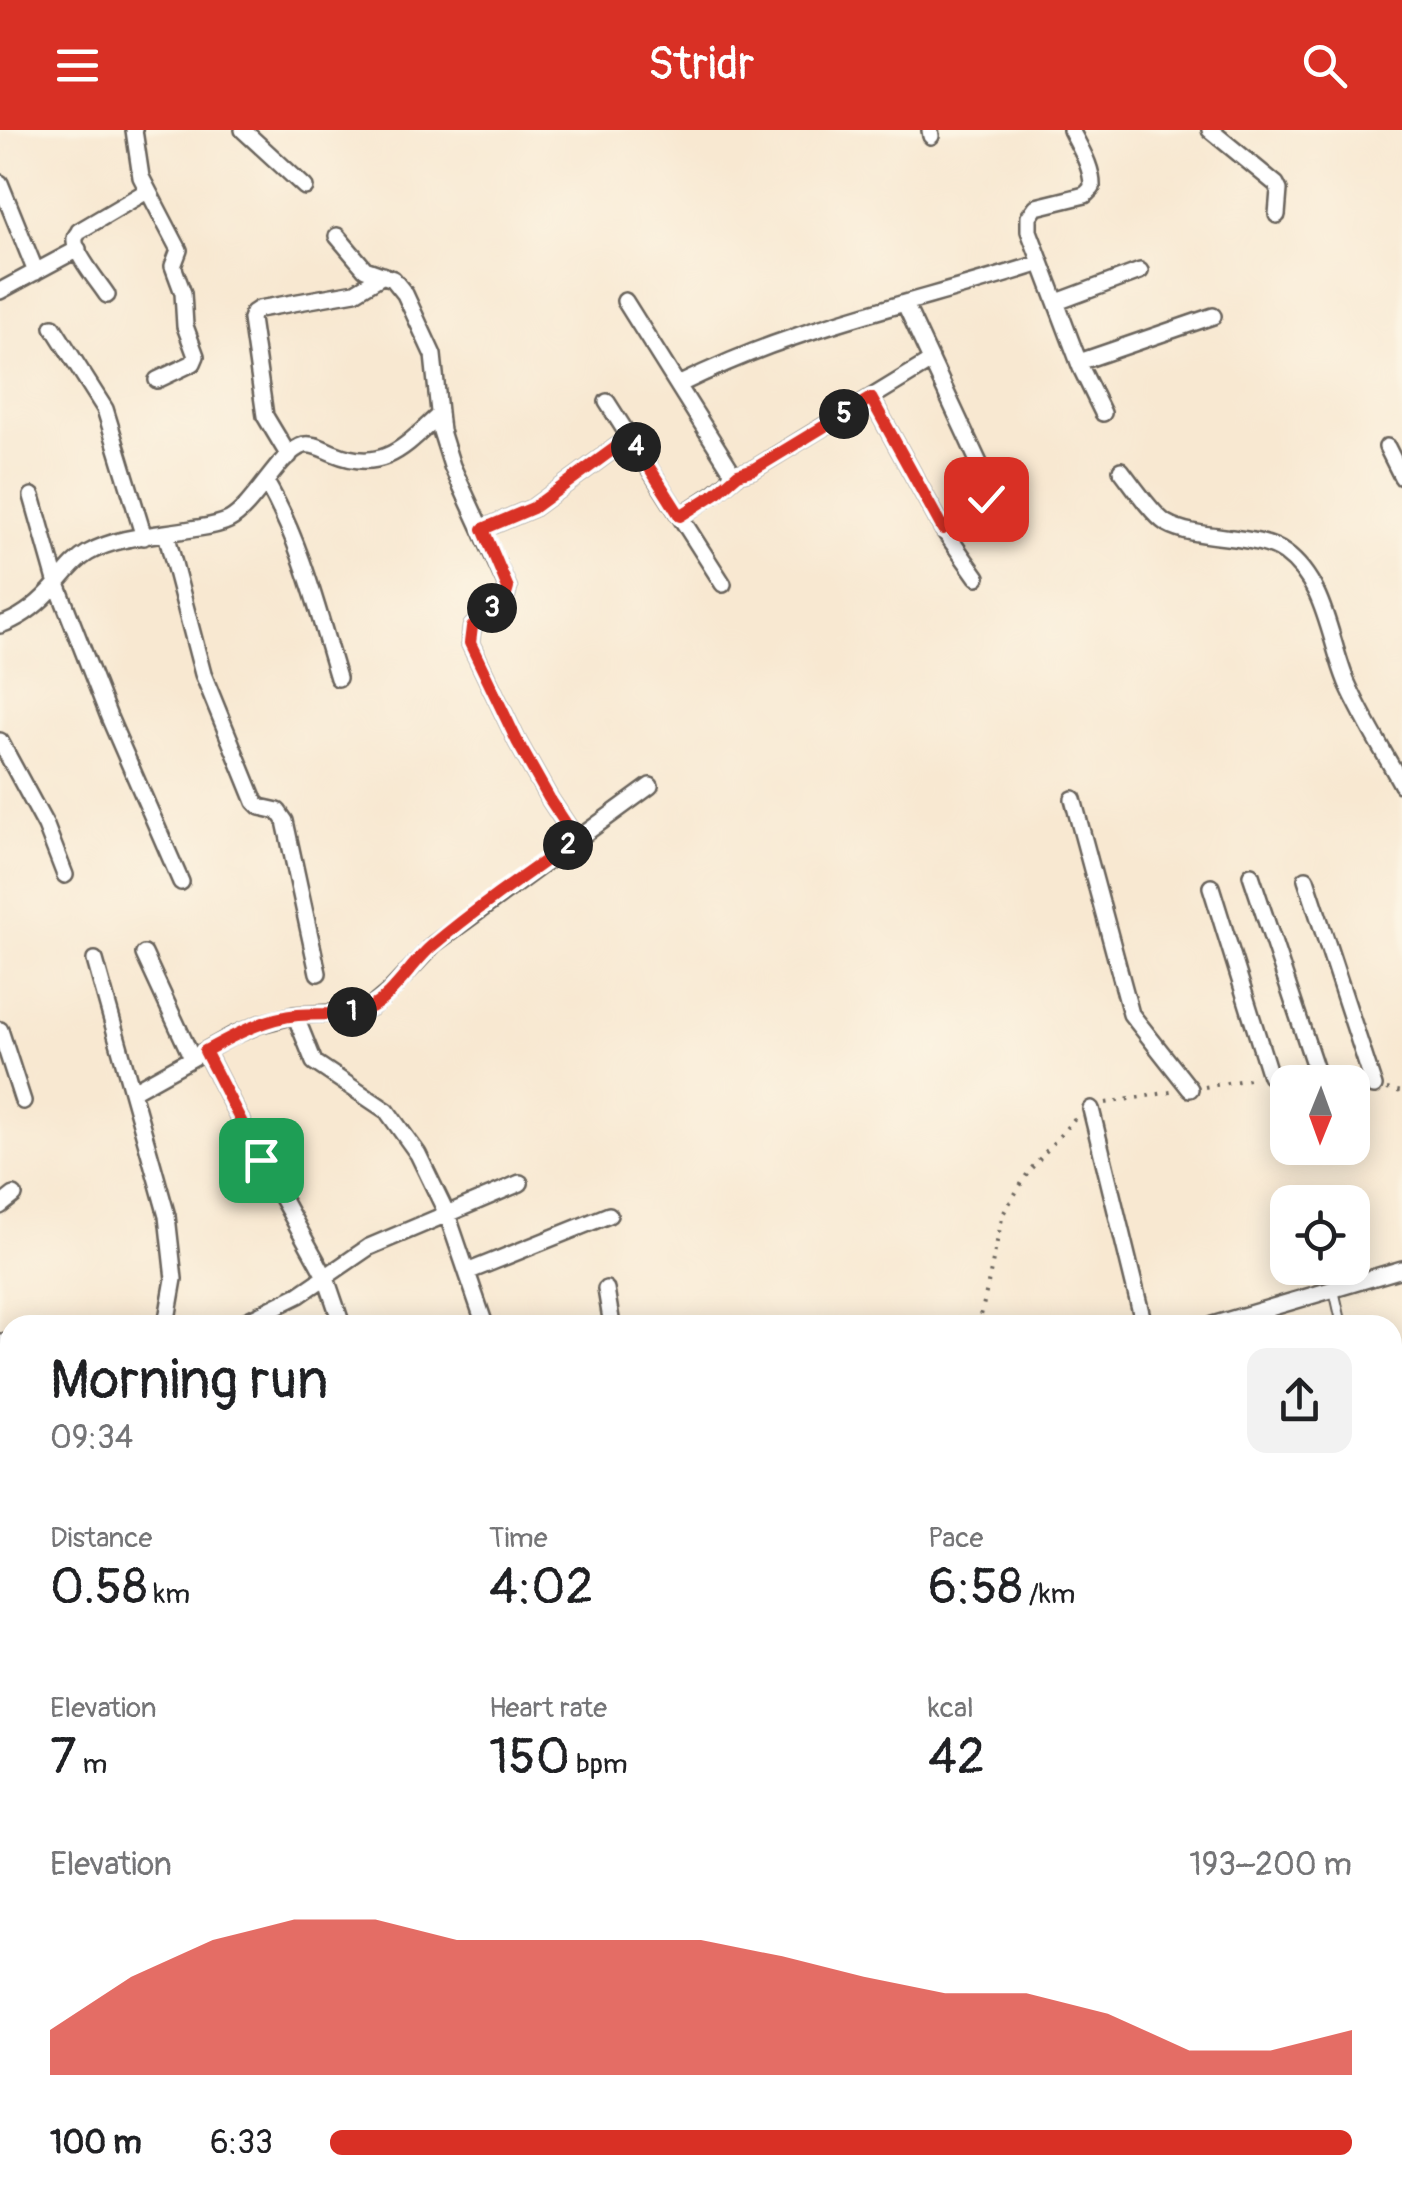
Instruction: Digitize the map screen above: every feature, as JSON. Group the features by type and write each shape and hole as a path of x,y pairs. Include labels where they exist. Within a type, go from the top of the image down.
{"street":[{"path":"134,130 147,191 180,250 174,266 183,293 185,326 196,356 192,363 157,380"},
{"path":"242,130 305,188"},
{"path":"1072,130 1089,167 1092,188 1085,194 1036,207 1029,217 1030,231 1079,362 1103,413"},
{"path":"1210,130 1276,184 1278,216"},
{"path":"0,183 36,272"},
{"path":"107,296 74,242 79,231 147,191"},
{"path":"337,236 365,269 401,286 433,355 441,431 452,466 508,588 506,595 472,627 470,643 517,741 576,839"},
{"path":"0,291 78,249"},
{"path":"678,385 795,336 1041,263"},
{"path":"1058,302 1140,271"},
{"path":"289,456 265,416 253,313 355,292 383,276"},
{"path":"625,301 731,470 738,474"},
{"path":"905,304 991,489 986,499 943,529"},
{"path":"1079,362 1214,316"},
{"path":"53,327 104,409 144,536"},
{"path":"680,516 738,474 754,469 931,361"},
{"path":"871,398 943,529 977,576"},
{"path":"608,402 723,584"},
{"path":"0,625 22,616 88,553 122,540 228,520 302,445 362,461 387,458 439,416"},
{"path":"483,529 542,502 630,437"},
{"path":"1387,447 1402,477"},
{"path":"1121,470 1167,524 1276,547 1298,564 1326,616 1344,677 1402,786"},
{"path":"266,482 304,565 338,678"},
{"path":"32,496 57,584 109,717 181,882"},
{"path":"166,533 203,674 255,802 278,811 285,821 318,973"},
{"path":"0,741 46,826 65,876"},
{"path":"133,1090 260,1024 295,1015 355,1012 371,1007 434,944 650,786"},
{"path":"1073,799 1131,1014 1190,1089"},
{"path":"1251,875 1314,1065"},
{"path":"1306,879 1374,1086"},
{"path":"1211,888 1270,1076"},
{"path":"144,954 326,1278 339,1315"},
{"path":"96,960 167,1216 174,1258 168,1315"},
{"path":"295,1015 314,1062 387,1111 418,1154 447,1214 483,1315"},
{"path":"0,1030 24,1101"},
{"path":"1091,1109 1142,1315"},
{"path":"262,1315 326,1278 369,1247 520,1183"},
{"path":"0,1206 14,1195"},
{"path":"468,1272 608,1215"},
{"path":"1246,1315 1402,1269"},
{"path":"606,1289 610,1315"},
{"path":"1259,1315 1263,1310"}],"lane":[{"path":"1334,1290 1340,1315"}],"path":[{"path":"981,1315 1003,1214 1028,1171 1073,1119 1104,1103 1270,1076"},
{"path":"1370,1085 1402,1092"}],"route":[{"path":"261,1160 205,1051 278,1018 355,1012 380,1002 434,944 576,839 517,741 470,643 472,627 506,595 508,588 483,529 533,508 630,437 680,516 738,474 754,469 871,398 943,529 986,499"}]}
